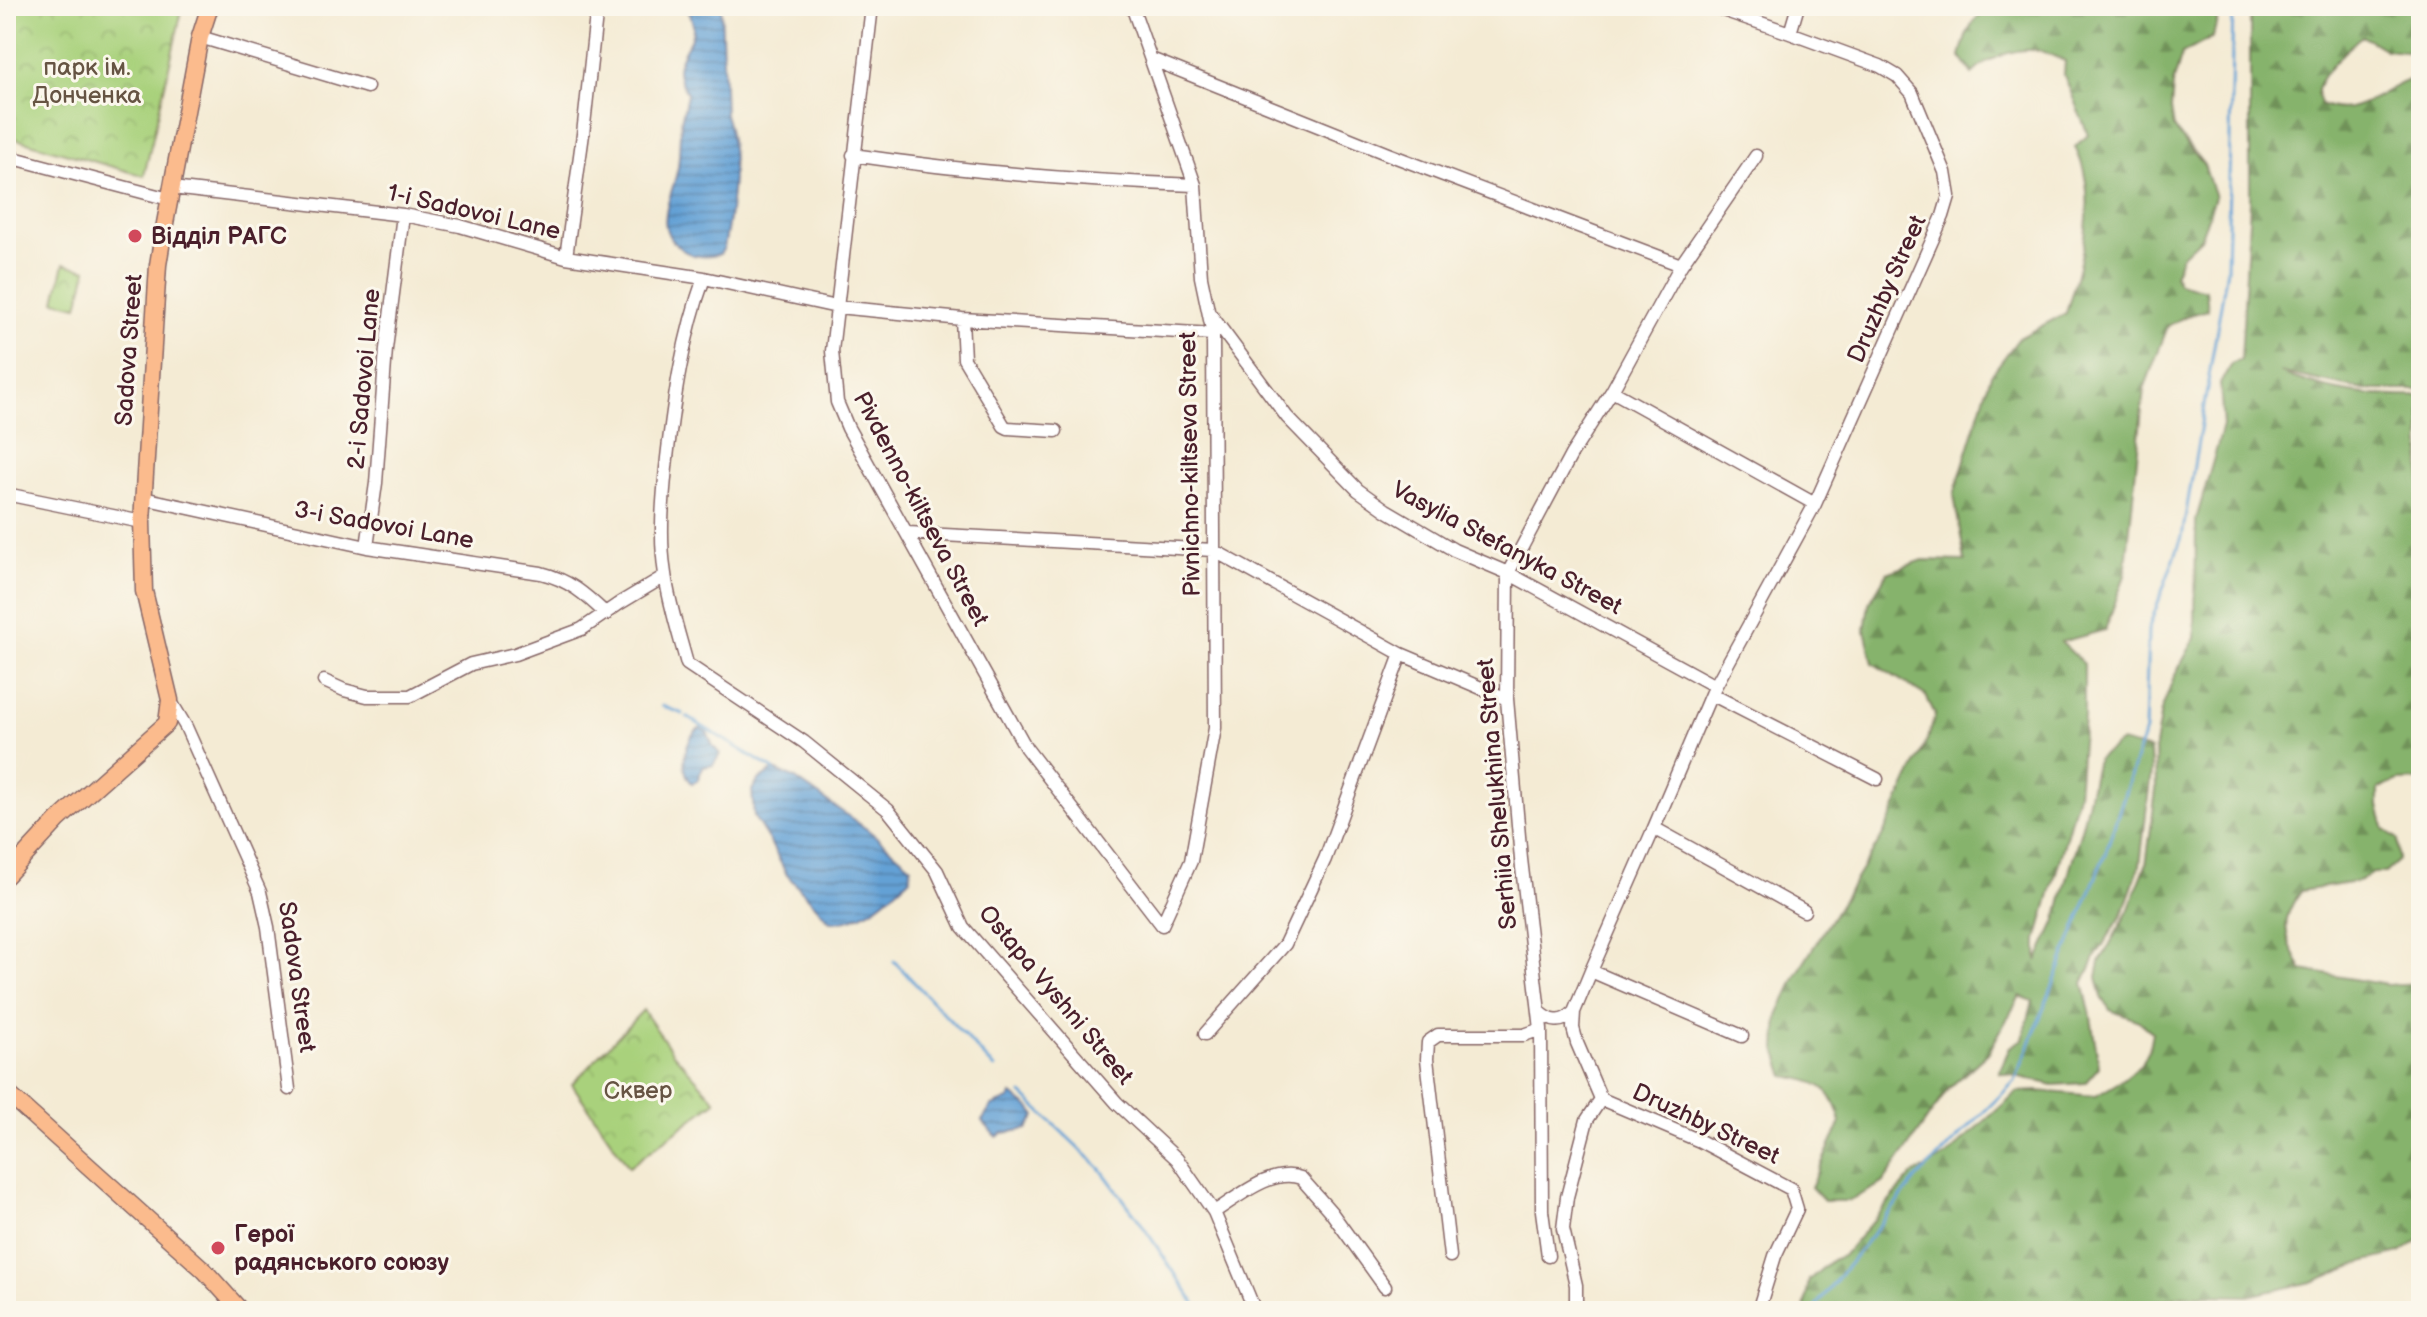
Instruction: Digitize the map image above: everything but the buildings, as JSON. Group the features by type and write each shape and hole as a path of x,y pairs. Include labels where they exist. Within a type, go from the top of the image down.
{"main road":[{"name":"Sadova Street","path":"170,707 144,591 143,498 158,265 200,37 210,6"},
{"path":"6,876 58,820 167,723 170,707"},
{"path":"6,1092 204,1270 241,1311"}],"street":[{"name":"1-i Sadovoi Lane","path":"6,156 170,194 403,215 460,226 566,257 597,6"},
{"name":"Pivdenno-kiltseva Street","path":"872,6 832,351 837,402 848,428 1026,748 1162,925"},
{"name":"Pivnichno-kiltseva Street","path":"1132,6 1195,185 1201,277 1213,334 1215,728 1191,861 1162,925"},
{"name":"Druzhby Street","path":"1711,6 1880,66 1897,76 1912,93 1945,172 1949,196 1943,216 1815,504 1713,690 1574,1012 1574,1035 1601,1099 1700,1141 1791,1189 1797,1209 1775,1256 1758,1311"},
{"path":"1790,33 1798,6"},
{"path":"200,37 367,87"},
{"path":"1151,59 1388,154 1681,265"},
{"path":"853,155 1006,175 1195,185"},
{"name":"Serhiia Shelukhina Street","path":"1548,1256 1542,1211 1541,1029 1521,859 1507,699 1508,573 1571,455 1612,391 1681,265 1756,156"},
{"name":"2-i Sadovoi Lane","path":"367,547 376,483 386,349 403,215"},
{"path":"566,257 704,278 837,307 962,319 1213,334"},
{"name":"Ostapa Vyshni Street","path":"704,278 686,337 677,383 663,517 665,576 687,664 804,742 888,810 937,871 963,927 1117,1103 1177,1159 1214,1212 1255,1311"},
{"name":"Vasylia Stefanyka Street","path":"1208,311 1287,417 1358,490 1454,550 1508,573 1713,690"},
{"path":"962,319 964,359 1004,426 1056,431"},
{"path":"1612,391 1815,504"},
{"path":"6,494 142,522"},
{"name":"3-i Sadovoi Lane","path":"143,498 367,547 541,573 579,588 606,614"},
{"path":"908,533 1213,550 1401,654 1507,699"},
{"path":"324,681 367,696 410,696 471,664 515,654 582,629 665,576"},
{"path":"1205,1034 1285,944 1325,859 1401,654"},
{"path":"1713,690 1877,779"},
{"name":"Sadova Street","path":"170,707 186,727 260,892 268,927 289,1089"},
{"path":"1654,828 1804,911"},
{"path":"1591,971 1742,1036"},
{"path":"1539,1011 1548,1019 1559,1021 1574,1012"},
{"path":"1450,1256 1427,1059 1428,1042 1438,1035 1524,1035 1541,1029"},
{"name":"Druzhby Street","path":"1576,1311 1576,1285 1563,1229 1587,1120 1601,1099"},
{"path":"1214,1212 1272,1178 1301,1178 1331,1212 1385,1287"}],"green space":[{"name":"парк ім. Донченка","path":"6,6 183,6 144,176 6,136"},
{"path":"1997,6 2221,6 2213,37 2182,54 2173,84 2171,109 2174,128 2204,165 2215,197 2201,237 2182,255 2174,275 2178,283 2206,290 2208,310 2186,316 2168,326 2144,389 2125,575 2105,630 2061,642 2084,664 2084,716 2078,794 2037,940 2037,961 2055,923 2097,759 2121,742 2150,750 2151,771 2140,865 2122,915 2083,983 2099,1067 2085,1083 2053,1085 1999,1072 2010,1047 2023,1039 2033,1001 2020,996 1988,1053 1949,1088 1883,1183 1849,1201 1824,1201 1811,1187 1841,1122 1833,1100 1822,1088 1785,1076 1776,1049 1778,1015 1797,974 1882,837 1929,736 1935,714 1926,696 1873,663 1865,630 1869,603 1887,573 1923,560 1965,561 1954,495 1991,375 2019,338 2066,313 2086,230 2087,187 2075,147 2088,135 2064,75 2065,61 2040,51 2012,52 1995,58 1972,74 1960,56 1976,19"},
{"path":"2250,6 2421,6 2421,54 2386,50 2362,36 2328,70 2317,91 2321,104 2347,108 2360,105 2421,76 2421,390 2364,390 2279,372 2348,392 2421,396 2421,537 2415,543 2421,573 2421,780 2398,781 2378,789 2378,806 2385,830 2398,839 2399,860 2385,873 2373,873 2356,882 2301,891 2289,912 2286,930 2302,970 2387,985 2421,983 2421,1238 2400,1253 2366,1261 2312,1282 2248,1296 2182,1295 2146,1304 2137,1311 1804,1311 1809,1280 1832,1260 1843,1256 1911,1176 1946,1156 2017,1092 2096,1096 2141,1065 2149,1048 2152,1032 2139,1021 2110,1010 2102,997 2097,977 2100,962 2128,911 2146,865 2156,790 2155,746 2161,711 2173,679 2195,638 2196,520 2223,426 2220,384 2231,364 2241,360 2250,202"},
{"path":"64,264 87,270 78,306 55,301"},
{"name":"Сквер","path":"643,1010 673,1053 716,1101 629,1167 572,1084"}],"water":[{"path":"686,6 721,6 725,114 732,146 733,181 724,248 720,254 706,257 688,253 673,242 665,223 678,167 687,93 678,72 692,34 693,23"},
{"path":"700,728 707,732 720,754 713,765 703,767 697,781 692,783 685,770 685,754 690,738"},
{"path":"774,770 794,778 868,830 911,866 910,878 863,914 852,919 830,921 787,875 754,817 752,790 759,780"},
{"path":"1012,1095 1036,1116 1027,1129 997,1137 982,1121 992,1106"}],"waterway":[{"path":"1812,1311 1915,1180 2015,1081 2105,854 2145,731 2148,630 2182,537 2227,269 2233,6"},
{"path":"662,706 683,714"},
{"path":"687,717 774,770"},
{"path":"894,961 995,1068"},
{"path":"1022,1094 1100,1168 1200,1311"}],"place":[{"name":"Відділ РАГС","path":"135,236"},
{"name":"Герої радянського союзу","path":"218,1248"}]}
